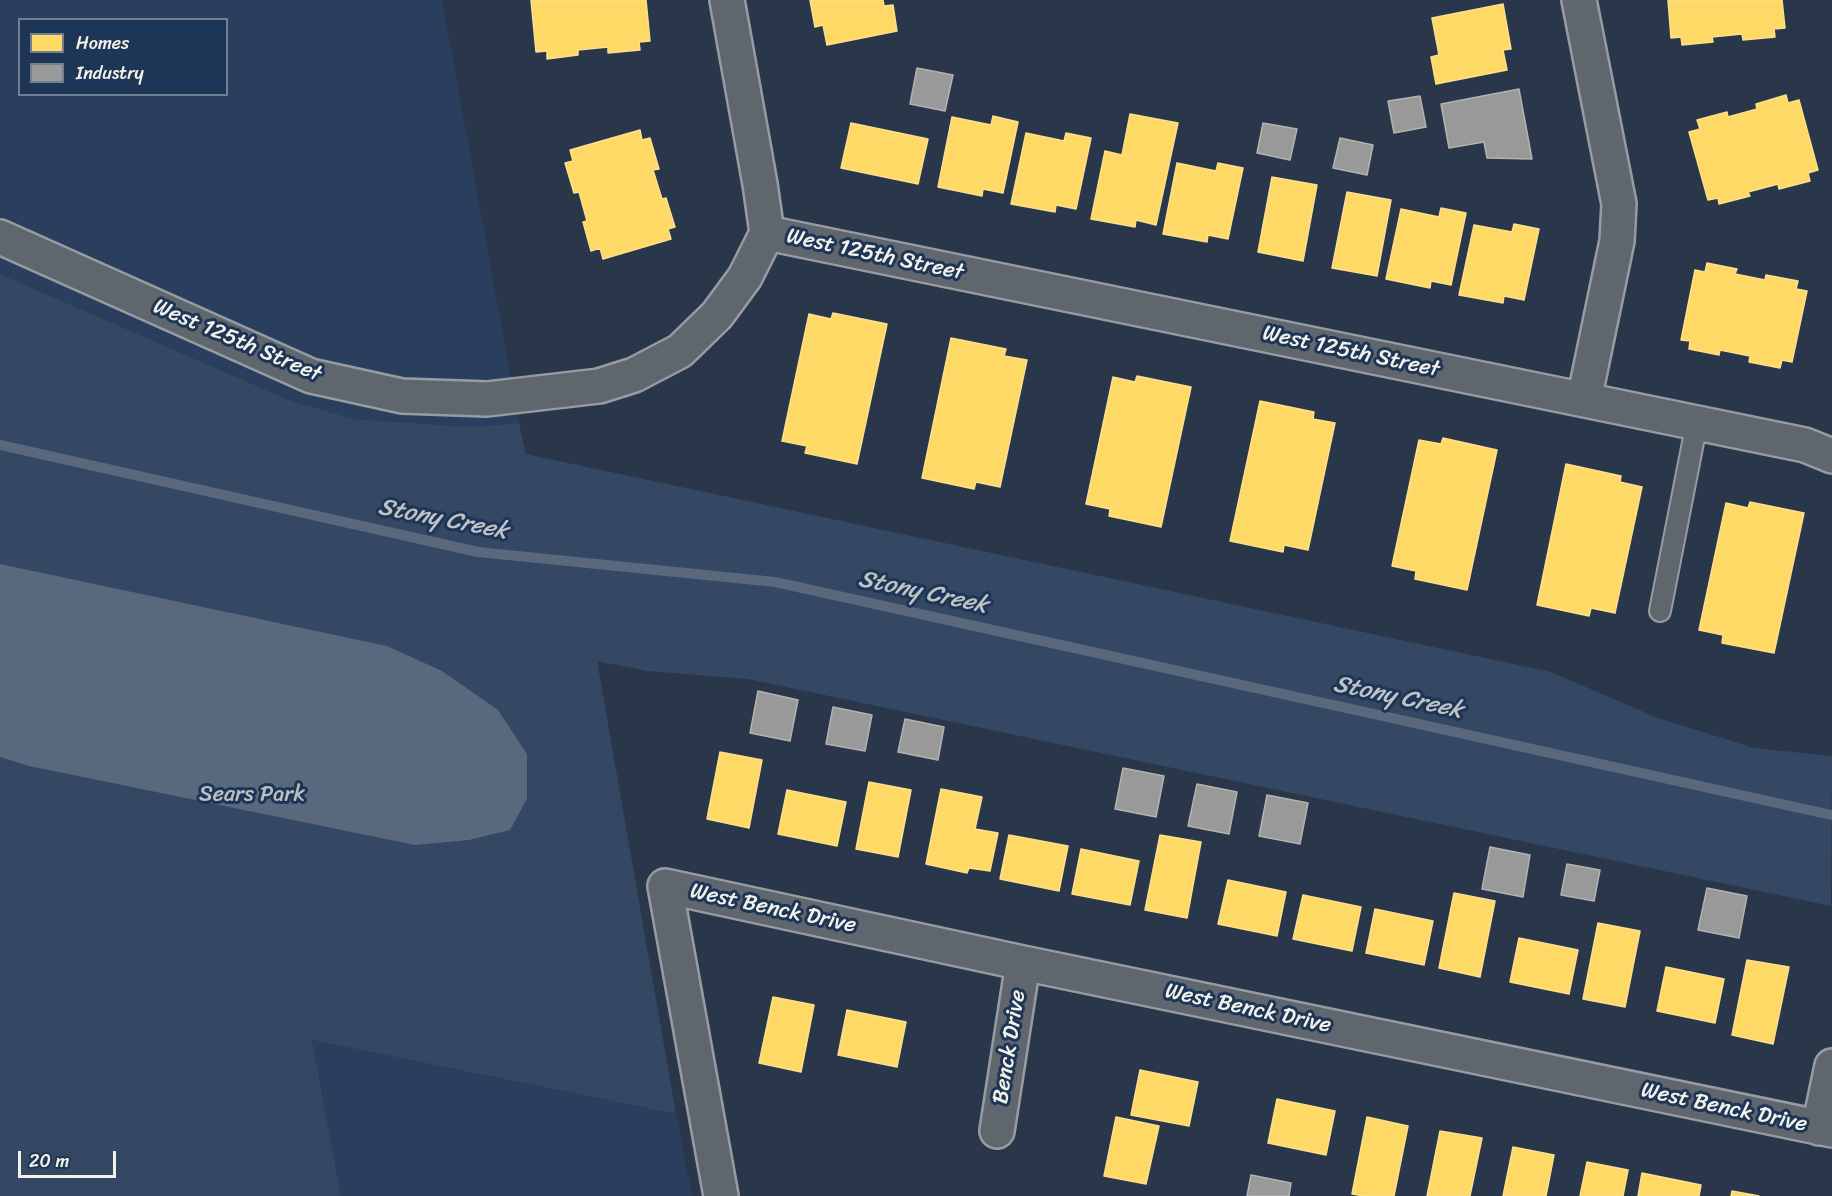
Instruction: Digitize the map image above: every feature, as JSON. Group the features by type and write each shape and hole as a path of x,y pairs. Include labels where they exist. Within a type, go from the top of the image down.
{"street":[{"path":"727,0 760,184 766,233"},
{"path":"1579,0 1619,204 1617,241 1584,400"},
{"name":"West 125th Street","path":"0,237 311,376 402,396 487,399 599,386 634,375 680,351 717,315 746,277 766,233 1697,422 1805,445 1832,456"},
{"name":"West Benck Drive","path":"721,1196 665,886 1023,963 1826,1129"},
{"name":"Benck Drive","path":"997,1131 1023,963"},
{"path":"1826,1129 1832,1066"}],"lane":[{"path":"1660,611 1697,422"}],"shaded area":[{"path":"0,0 442,0 519,423 472,427 353,419 289,400 0,274"},
{"path":"0,564 387,646 442,671 498,710 527,754 527,799 510,830 469,840 415,845 29,766 0,757"},
{"path":"312,1040 676,1114 692,1196 341,1196"}],"green space":[{"name":"Sears Park","path":"0,274 289,400 353,419 472,427 519,423 526,454 1551,672 1658,718 1754,748 1832,756 1831,906 748,679 647,671 597,661 676,1114 312,1040 341,1196 0,1196"}],"building: Homes":[{"path":"531,0 646,0 650,41 639,42 640,50 608,53 608,47 578,50 578,55 547,59 547,51 536,52"},
{"path":"810,0 883,0 884,6 893,5 897,31 827,45 823,25 815,27"},
{"path":"1668,0 1782,0 1785,28 1774,29 1775,37 1743,40 1742,34 1712,37 1713,42 1682,45 1681,37 1671,38"},
{"path":"1503,4 1511,49 1503,50 1507,70 1436,84 1431,57 1439,55 1432,18"},
{"path":"1786,95 1788,103 1799,100 1818,170 1808,173 1810,181 1779,189 1778,184 1748,192 1750,196 1719,204 1718,198 1708,200 1689,132 1700,129 1697,120 1727,112 1728,117 1757,109 1756,104"},
{"path":"1130,114 1178,123 1156,225 1136,220 1135,227 1091,219 1105,151 1122,155"},
{"path":"993,116 1018,122 1003,193 983,189 982,196 938,187 952,117 991,125"},
{"path":"851,123 928,139 918,184 841,168"},
{"path":"640,130 642,140 650,138 659,169 653,170 662,199 666,198 675,227 668,229 671,239 603,259 600,248 591,251 583,222 587,221 579,192 574,193 565,163 573,161 570,150"},
{"path":"1026,133 1064,141 1066,133 1091,138 1076,209 1056,205 1055,212 1011,204"},
{"path":"1177,163 1216,171 1218,163 1243,168 1228,239 1208,235 1207,242 1163,234"},
{"path":"1272,177 1317,185 1303,261 1258,252"},
{"path":"1347,192 1391,200 1377,276 1332,268"},
{"path":"1441,208 1466,213 1451,285 1431,281 1430,288 1386,279 1401,209 1439,217"},
{"path":"1514,224 1539,229 1524,300 1504,296 1503,303 1459,295 1474,225 1512,232"},
{"path":"1707,263 1737,269 1735,274 1765,280 1766,275 1798,281 1796,289 1807,291 1792,362 1782,360 1780,368 1749,362 1750,356 1720,350 1719,355 1689,349 1690,341 1681,340 1695,270 1705,272"},
{"path":"833,313 887,324 857,464 805,453 807,446 782,441 809,314 831,319"},
{"path":"951,338 1006,349 1004,356 1027,360 1000,487 976,482 974,489 922,478"},
{"path":"1137,376 1191,387 1161,527 1109,516 1110,509 1086,504 1113,377 1135,382"},
{"path":"1260,401 1314,412 1313,419 1335,423 1308,550 1284,545 1283,552 1230,541"},
{"path":"1443,438 1497,450 1467,590 1415,579 1416,571 1392,566 1419,440 1441,444"},
{"path":"1566,464 1621,476 1620,482 1642,487 1615,613 1591,608 1589,616 1537,605"},
{"path":"1750,502 1804,513 1774,653 1722,643 1723,635 1699,630 1726,503 1748,508"},
{"path":"720,752 762,760 749,828 707,819"},
{"path":"869,782 911,790 898,857 856,849"},
{"path":"941,789 982,797 975,829 998,833 990,871 969,868 967,873 926,864"},
{"path":"787,790 846,802 837,846 778,834"},
{"path":"1009,835 1068,846 1059,891 1000,879"},
{"path":"1160,835 1201,842 1187,918 1145,910"},
{"path":"1081,849 1139,861 1130,905 1072,894"},
{"path":"1228,880 1286,892 1277,936 1218,924"},
{"path":"1454,893 1495,901 1480,977 1439,968"},
{"path":"1303,895 1361,907 1352,951 1293,939"},
{"path":"1375,909 1433,921 1424,965 1366,953"},
{"path":"1598,923 1640,931 1625,1007 1583,999"},
{"path":"1519,938 1578,950 1569,994 1510,982"},
{"path":"1747,960 1789,967 1773,1044 1732,1035"},
{"path":"1666,967 1724,979 1715,1023 1657,1011"},
{"path":"773,997 814,1005 801,1072 759,1063"},
{"path":"847,1010 906,1022 897,1067 838,1055"},
{"path":"1140,1070 1198,1082 1189,1126 1131,1115"},
{"path":"1277,1099 1335,1111 1326,1155 1268,1143"},
{"path":"1116,1117 1159,1126 1146,1184 1104,1176"},
{"path":"1367,1117 1408,1126 1394,1196 1352,1194"},
{"path":"1440,1131 1482,1138 1470,1196 1427,1196"},
{"path":"1513,1147 1554,1155 1546,1196 1503,1196"},
{"path":"1587,1162 1628,1170 1623,1196 1580,1196"},
{"path":"1642,1173 1701,1185 1699,1196 1638,1196"},
{"path":"1732,1191 1759,1196 1731,1196"}],"building: Industry":[{"path":"917,68 953,75 945,111 910,104"},
{"path":"1519,89 1532,159 1487,158 1484,142 1449,148 1441,104"},
{"path":"1420,96 1426,127 1394,133 1388,101"},
{"path":"1263,123 1297,129 1290,160 1257,153"},
{"path":"1340,138 1373,145 1367,175 1333,168"},
{"path":"758,691 798,700 790,741 750,733"},
{"path":"833,707 872,715 865,751 826,744"},
{"path":"905,719 944,727 938,760 898,752"},
{"path":"1123,768 1164,776 1156,817 1115,809"},
{"path":"1197,784 1237,792 1229,834 1188,826"},
{"path":"1267,795 1308,803 1300,844 1259,836"},
{"path":"1490,847 1530,855 1523,897 1482,889"},
{"path":"1567,864 1600,870 1594,901 1561,895"},
{"path":"1707,888 1747,896 1739,938 1698,930"},
{"path":"1251,1175 1291,1183 1289,1196 1247,1196"}],"waterway":[{"name":"Stony Creek","path":"0,445 478,552 775,582 1832,815"}]}
